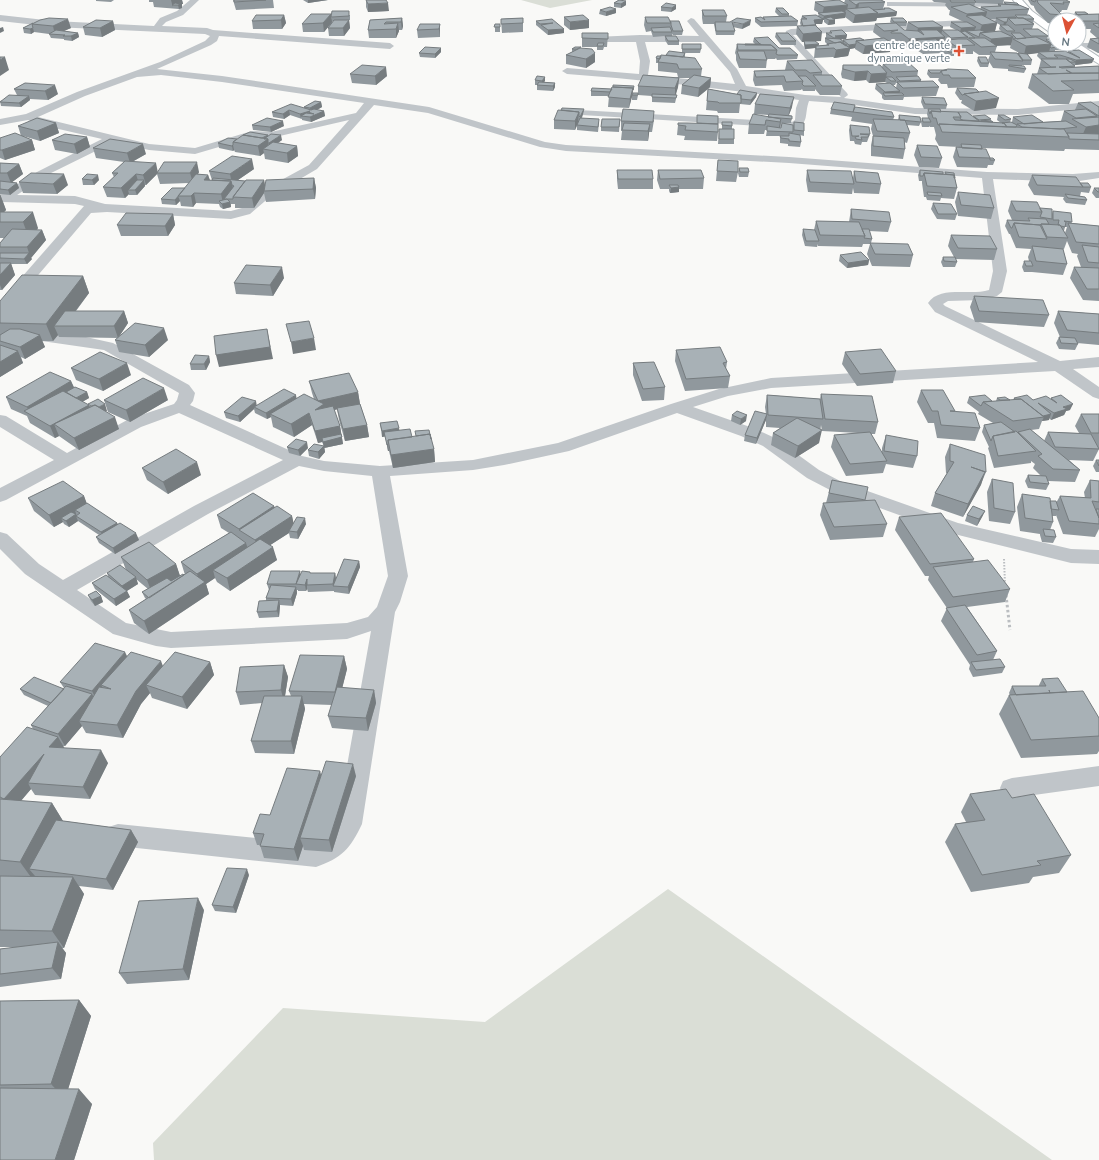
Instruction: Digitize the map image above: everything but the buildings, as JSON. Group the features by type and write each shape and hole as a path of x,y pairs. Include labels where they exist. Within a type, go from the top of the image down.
{"main road":[{"path":"1019,3 1047,26"},
{"path":"1084,52 1099,61"}],"street":[{"path":"156,29 163,20 180,13 195,0"},
{"path":"890,4 1019,3"},
{"path":"0,18 38,23 207,31 213,33 390,46"},
{"path":"691,21 734,71 742,88"},
{"path":"848,101 788,35 789,33 1047,22"},
{"path":"0,122 29,117 81,94 136,74 162,68 214,39 215,35 213,33"},
{"path":"640,38 646,61 644,77"},
{"path":"598,39 706,39"},
{"path":"1087,46 1099,46"},
{"path":"162,68 222,80 429,110 544,145 566,148 782,160 987,175 1073,178 1099,175"},
{"path":"567,71 644,77 742,88 805,98 848,101 910,110 1025,112 1099,104"},
{"path":"582,112 794,125 800,122 801,108 805,98"},
{"path":"0,311 87,209 107,208 231,215 242,213 267,193 313,167 372,101"},
{"path":"29,117 41,122 149,147 195,151 252,134 272,135 359,115"},
{"path":"2,198 41,174 112,139"},
{"path":"987,175 1000,270 995,292 972,298 946,297 935,303 940,309 1058,366 1099,394"},
{"path":"2,198 75,200 107,208"},
{"path":"0,331 108,346 183,388 187,393 185,401 180,407 135,423 0,496"},
{"path":"180,407 297,460 332,467 380,470 473,465 504,460 562,447 725,392 771,383 1058,366 1099,362"},
{"path":"677,407 747,432 769,442 813,474 836,486 953,528 1002,541 1070,556 1099,557"},
{"path":"0,420 67,460"},
{"path":"61,590 201,510 297,460"},
{"path":"89,846 100,840 118,836 316,856 334,848 341,840 350,824 385,612 390,602 398,576 380,470"},
{"path":"0,538 32,569 120,629 156,638 171,640 347,631 375,622 385,612"},
{"path":"1012,788 1099,776"}],"path":[{"path":"1002,541 1010,630"}],"shaded area":[{"path":"521,0 592,0 550,8"},
{"path":"668,889 1052,1160 154,1160 153,1143 283,1008 485,1022"}],"place":[{"name":"centre de santé dynamique verte","path":"959,51"}]}
